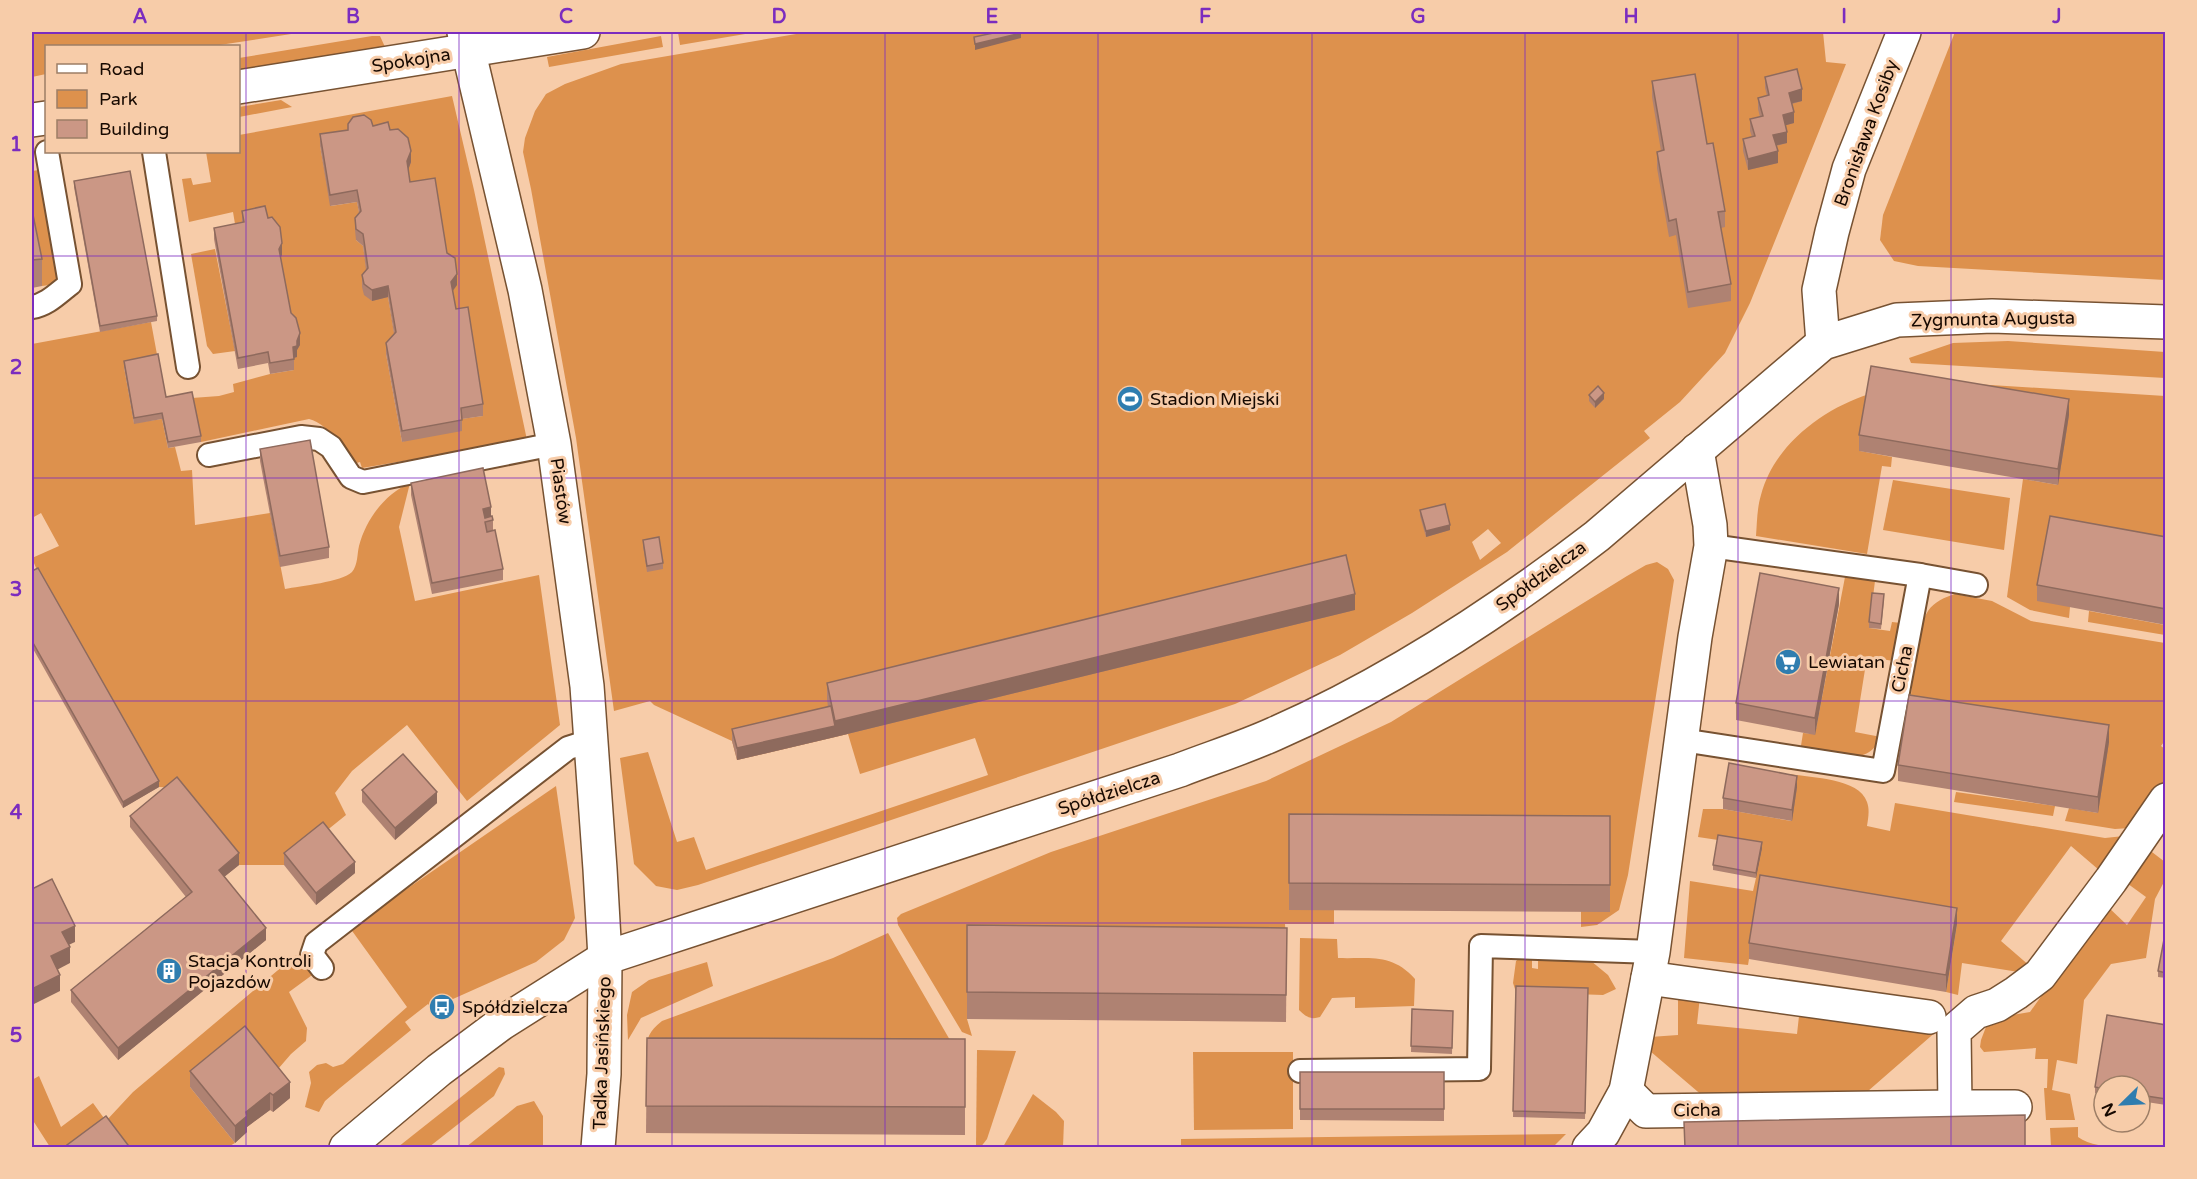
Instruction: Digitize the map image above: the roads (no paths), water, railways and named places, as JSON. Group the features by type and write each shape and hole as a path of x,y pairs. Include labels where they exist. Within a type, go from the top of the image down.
{"street":[{"name":"Spokojna","path":"240,87 466,41 583,32"},
{"name":"Bronisława Kosiby","path":"1823,343 1819,290 1832,232 1849,169 1904,32"},
{"name":"Piastów","path":"466,41 525,290 554,444 585,674 605,958"},
{"name":"Zygmunta Augusta","path":"1823,343 1897,320 1992,316 2166,322"},
{"name":"Spółdzielcza","path":"346,1148 440,1070 502,1023 605,958 1180,770 1273,734 1348,698 1418,658 1502,605 1597,536 1823,343"},
{"path":"1589,1148 1602,1133 1626,1091 1650,965 1695,637 1711,546 1710,525 1697,450"},
{"path":"1955,1107 1954,1032 1976,1012 1997,1005 2040,975 2111,880 2166,800"},
{"name":"Tadka Jasińskiego","path":"598,1148 603,1074 605,958"},
{"path":"1650,965 1929,1017"},
{"name":"Cicha","path":"1626,1091 1646,1111 2015,1107"}],"lane":[{"path":"32,307 53,298 70,284 47,153"},
{"path":"154,153 188,367"},
{"path":"209,455 301,437 319,439 331,447 351,477 363,482 554,444"},
{"path":"1711,546 1976,585"},
{"name":"Cicha","path":"1682,740 1882,771 1920,575"},
{"path":"322,968 312,955 316,943 568,748 590,741"},
{"path":"1300,1071 1479,1069 1481,946 1650,965"}],"place":[{"name":"Stadion Miejski","path":"1130,399"},
{"name":"Lewiatan","path":"1788,662"},
{"name":"Stacja Kontroli Pojazdów","path":"169,971"},
{"name":"Spółdzielcza","path":"442,1007"}]}
